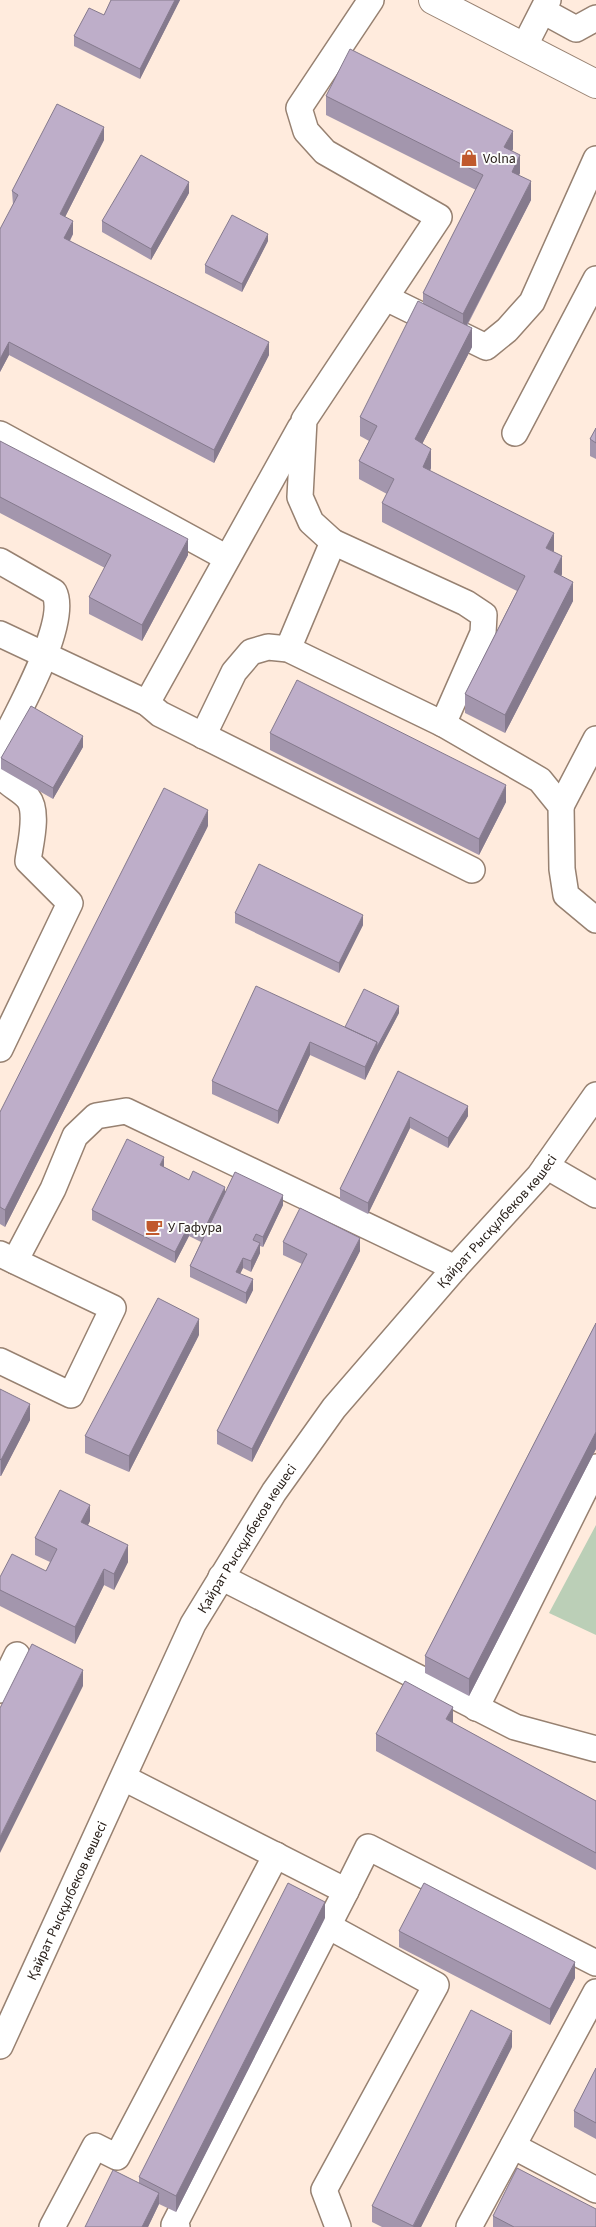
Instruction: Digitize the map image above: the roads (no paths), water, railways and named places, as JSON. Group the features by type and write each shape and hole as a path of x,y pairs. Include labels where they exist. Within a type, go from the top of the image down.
{"main road":[{"path":"433,0 596,84"}],"street":[{"path":"147,703 304,420 439,217 326,152 306,131 299,108 372,0"},
{"path":"524,47 545,5 576,29 596,18"},
{"path":"386,298 486,346 507,330 532,302 595,162"},
{"path":"514,433 596,279"},
{"path":"304,420 300,497 310,522 333,542 466,603 484,615 483,633 443,724"},
{"path":"0,434 227,558"},
{"path":"288,649 333,542"},
{"path":"0,561 54,592 59,600 58,611 45,657 0,748"},
{"path":"0,634 45,657 147,703 160,714 472,870"},
{"path":"203,736 234,672 252,652 268,647 288,649 443,724 540,780 561,806"},
{"path":"596,739 561,806 562,869 566,895 596,920"},
{"path":"0,771 4,781 29,799 34,820 28,861 70,902 0,1049"},
{"name":"Қайрат Рысқұлбеков көшесі","path":"0,2046 193,1624 274,1492 334,1408 546,1166 596,1095"},
{"path":"0,1361 71,1395 113,1308 7,1257 53,1189 75,1136 96,1116 126,1111 455,1268"},
{"path":"546,1166 596,1194"},
{"path":"476,1708 596,1467"},
{"path":"221,1577 515,1727 596,1749"},
{"path":"0,1690 17,1655"},
{"path":"124,1778 346,1891"},
{"path":"177,2227 174,2225 368,1847 596,1963"},
{"path":"52,2227 95,2146 117,2157 276,1855"},
{"path":"328,1926 436,1984 324,2190 338,2227"},
{"path":"469,2227 596,1992"},
{"path":"513,2146 596,2190"}],"place":[{"name":"Volna","path":"469,158"},
{"name":"У Гафура","path":"154,1227"}]}
